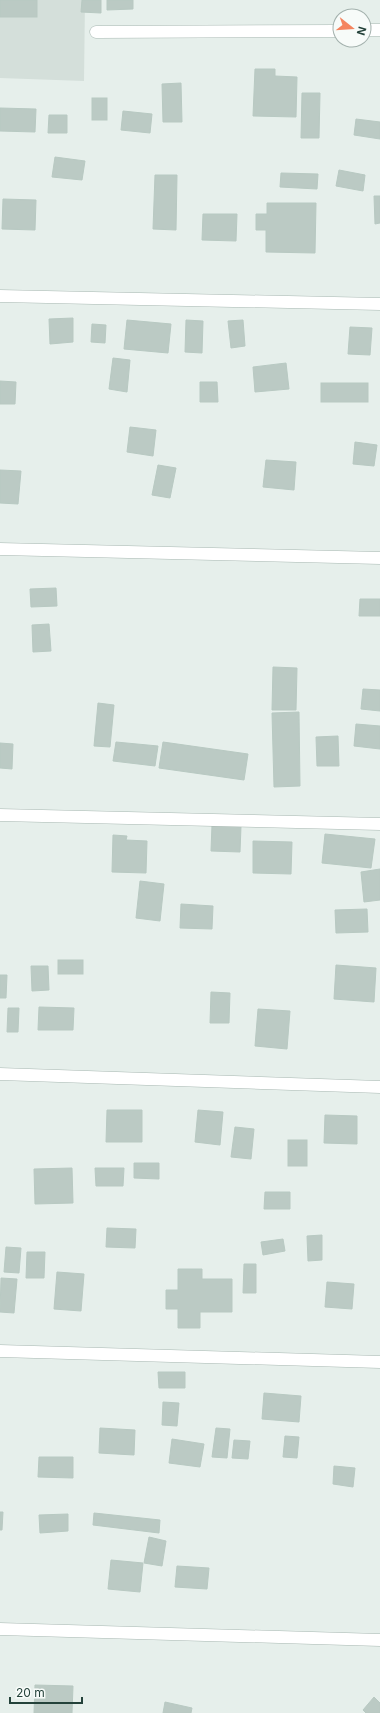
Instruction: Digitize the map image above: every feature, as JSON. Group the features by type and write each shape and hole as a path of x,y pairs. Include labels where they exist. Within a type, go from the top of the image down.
{"street":[{"path":"96,32 332,31"},
{"path":"0,296 380,304"},
{"path":"0,550 380,558"},
{"path":"0,815 380,824"},
{"path":"0,1074 380,1087"},
{"path":"0,1351 380,1362"},
{"path":"0,1629 380,1640"}],"shaded area":[{"path":"0,0 85,0 84,81 0,78"}],"building":[{"path":"0,0 37,0 37,17 0,17"},
{"path":"82,0 101,0 101,13 81,12"},
{"path":"107,0 133,0 133,9 107,10"},
{"path":"255,69 275,69 275,76 297,77 296,117 253,116"},
{"path":"181,83 182,122 163,122 162,84"},
{"path":"302,93 320,93 319,138 301,138"},
{"path":"92,98 107,98 107,120 92,120"},
{"path":"0,108 36,109 35,132 0,131"},
{"path":"123,111 152,114 150,133 121,130"},
{"path":"49,115 67,115 67,133 48,133"},
{"path":"356,119 380,122 380,139 354,135"},
{"path":"55,157 85,161 82,180 52,177"},
{"path":"339,170 365,175 363,191 336,186"},
{"path":"281,173 318,174 317,189 280,187"},
{"path":"155,175 177,175 176,230 153,229"},
{"path":"374,196 380,196 380,223 375,224"},
{"path":"3,199 36,200 35,230 2,229"},
{"path":"267,203 316,203 315,253 266,252 266,230 256,230 256,214 267,214"},
{"path":"203,214 237,214 236,241 202,240"},
{"path":"73,318 73,342 50,344 49,319"},
{"path":"127,320 171,324 168,353 124,349"},
{"path":"186,320 203,321 202,353 185,352"},
{"path":"243,320 245,346 231,348 228,321"},
{"path":"92,324 106,325 105,343 91,342"},
{"path":"350,327 372,328 370,355 348,354"},
{"path":"113,358 130,360 127,392 109,389"},
{"path":"286,363 289,389 255,392 253,367"},
{"path":"0,381 16,382 15,404 0,404"},
{"path":"200,382 217,382 218,402 200,402"},
{"path":"321,383 368,383 368,402 321,402"},
{"path":"130,427 156,430 153,456 127,452"},
{"path":"355,442 377,445 374,466 353,464"},
{"path":"266,460 296,462 294,490 263,487"},
{"path":"158,465 176,468 170,498 152,495"},
{"path":"0,470 21,471 18,504 0,503"},
{"path":"56,588 57,606 31,607 30,589"},
{"path":"360,599 380,599 380,616 359,616"},
{"path":"49,624 51,651 33,652 32,625"},
{"path":"273,667 297,668 296,710 272,710"},
{"path":"363,689 380,690 380,711 361,709"},
{"path":"98,703 114,705 110,747 94,746"},
{"path":"299,712 300,786 274,787 272,713"},
{"path":"356,724 380,726 380,749 354,746"},
{"path":"338,736 339,766 317,766 316,737"},
{"path":"116,742 158,746 155,766 113,761"},
{"path":"163,742 248,754 244,780 159,768"},
{"path":"0,743 13,744 12,769 0,768"},
{"path":"212,825 241,826 240,852 211,851"},
{"path":"325,834 375,839 371,868 322,863"},
{"path":"113,835 127,836 126,840 147,841 146,873 112,872"},
{"path":"253,841 292,842 291,874 253,873"},
{"path":"380,869 380,900 364,902 361,872"},
{"path":"140,881 164,884 160,921 136,918"},
{"path":"181,904 213,906 212,929 180,928"},
{"path":"367,909 368,932 336,933 335,910"},
{"path":"58,960 83,960 83,974 58,974"},
{"path":"336,965 376,968 374,1002 334,999"},
{"path":"31,966 48,966 49,990 32,991"},
{"path":"0,975 7,975 6,998 0,998"},
{"path":"211,992 230,993 229,1023 210,1023"},
{"path":"39,1007 74,1008 73,1030 38,1030"},
{"path":"8,1008 19,1008 18,1032 7,1032"},
{"path":"258,1009 290,1011 287,1049 255,1046"},
{"path":"107,1110 142,1110 142,1142 106,1142"},
{"path":"198,1110 223,1112 220,1145 195,1142"},
{"path":"325,1115 357,1116 357,1144 324,1143"},
{"path":"235,1127 254,1129 251,1159 231,1157"},
{"path":"288,1140 307,1140 307,1166 288,1166"},
{"path":"134,1163 159,1163 159,1179 134,1178"},
{"path":"72,1168 73,1203 35,1204 34,1169"},
{"path":"95,1168 124,1168 123,1186 96,1186"},
{"path":"265,1192 290,1192 290,1209 264,1209"},
{"path":"107,1228 136,1229 135,1248 106,1247"},
{"path":"322,1235 322,1260 308,1261 307,1236"},
{"path":"283,1239 285,1251 263,1255 261,1242"},
{"path":"6,1247 21,1248 19,1273 4,1272"},
{"path":"27,1252 45,1252 44,1278 26,1278"},
{"path":"244,1264 256,1264 256,1293 243,1293"},
{"path":"178,1269 202,1269 202,1279 232,1279 232,1312 200,1312 200,1328 178,1328 178,1309 166,1309 166,1290 178,1290"},
{"path":"57,1272 84,1274 81,1311 54,1309"},
{"path":"1,1278 17,1279 14,1313 0,1312"},
{"path":"327,1282 354,1284 352,1309 325,1307"},
{"path":"158,1372 185,1372 185,1388 159,1388"},
{"path":"264,1393 301,1396 299,1422 262,1419"},
{"path":"163,1402 179,1403 177,1426 162,1425"},
{"path":"100,1428 135,1430 134,1455 99,1453"},
{"path":"216,1428 230,1429 227,1458 212,1457"},
{"path":"285,1436 299,1437 297,1458 283,1457"},
{"path":"172,1439 204,1444 200,1467 169,1463"},
{"path":"234,1440 250,1441 248,1459 232,1458"},
{"path":"39,1457 73,1457 73,1478 38,1477"},
{"path":"334,1466 355,1468 353,1487 333,1484"},
{"path":"0,1512 3,1512 2,1530 0,1530"},
{"path":"94,1513 160,1520 159,1533 93,1525"},
{"path":"68,1514 68,1531 40,1533 39,1515"},
{"path":"149,1537 166,1541 162,1566 144,1563"},
{"path":"111,1560 143,1563 140,1592 108,1589"},
{"path":"177,1566 209,1568 207,1589 175,1587"},
{"path":"35,1685 73,1686 72,1713 34,1713"},
{"path":"374,1697 380,1703 380,1713 366,1713 363,1710"},
{"path":"165,1702 192,1708 191,1713 163,1713"}]}
